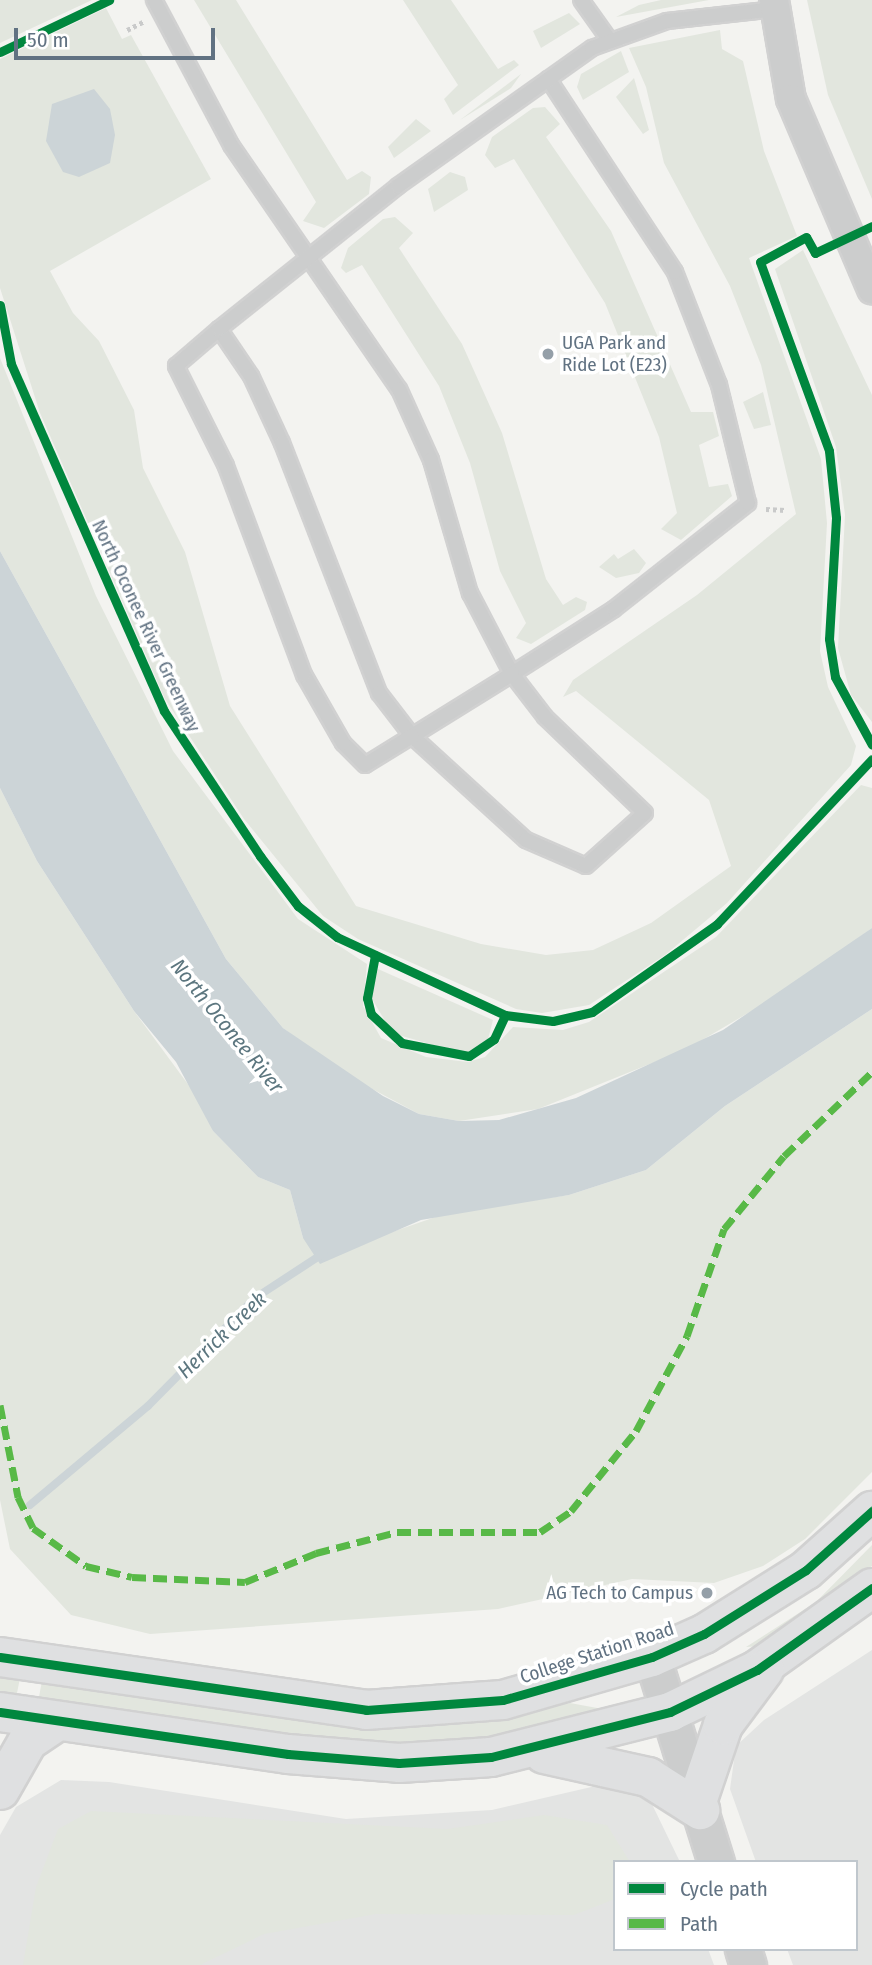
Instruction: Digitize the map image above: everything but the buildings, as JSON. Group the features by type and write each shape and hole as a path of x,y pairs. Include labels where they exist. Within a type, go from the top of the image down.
{"main road":[{"name":"College Station Road","path":"0,1657 366,1710 503,1700 652,1657 757,1605 872,1511"},
{"path":"0,1712 399,1763 521,1751 670,1712 771,1660 872,1588"},
{"path":"521,1751 648,1777 699,1806 723,1724 771,1660"},
{"path":"0,1790 29,1741 56,1721"}],"street":[{"path":"775,5 791,99 872,289"},
{"path":"652,1657 715,1860"}],"lane":[{"path":"154,0 231,145 367,335 413,417 470,593 512,674 545,717 645,813 586,866 526,840 412,736 379,693 282,443 251,376 219,330"},
{"path":"582,0 608,38"},
{"path":"548,79 674,272 719,385 748,503 614,609 365,765 342,743 304,675 226,466 176,366 311,257 548,79 608,38 667,20 775,5"}],"shaded area":[{"path":"0,0 92,0 0,43"},
{"path":"194,0 236,0 347,180 362,171 371,177 369,194 324,228 303,221 316,202"},
{"path":"403,0 451,0 498,69 514,60 519,65 453,115 444,99 458,85"},
{"path":"661,0 709,0 616,17 639,5"},
{"path":"807,0 872,0 872,199 828,95"},
{"path":"106,8 122,39 131,35 211,179 50,271 73,313 99,341 134,410 143,468 185,552 230,706 356,906 481,944 546,955 593,950 651,923 731,866 709,800 576,691 563,697 573,680 697,595 796,514 761,365 730,286 664,163 646,87 629,48 720,30 722,49 743,61 764,151 797,236 749,258 821,459 827,523 820,651 828,687 856,746 851,765 727,903 665,955 589,1005 542,1013 516,1009 358,939 323,916 244,819 165,699 40,413 0,288 0,59"},
{"path":"569,13 580,24 541,48 533,31"},
{"path":"621,51 629,72 583,100 577,87 581,74"},
{"path":"521,74 511,88 460,120"},
{"path":"634,78 649,130 643,134 616,97"},
{"path":"545,107 560,124 546,137 611,231 691,412 713,412 719,436 699,445 709,487 728,484 732,496 681,540 661,529 677,513 659,437 605,303 514,159 495,168 485,155 492,137 533,108"},
{"path":"416,119 431,131 394,158 388,147"},
{"path":"450,172 465,177 468,190 434,212 428,189"},
{"path":"395,217 413,233 399,248 462,344 502,433 546,579 563,605 576,597 587,602 585,610 531,644 516,638 526,623 500,571 470,463 439,386 362,265 346,273 341,268 348,248 383,219"},
{"path":"803,250 872,395 872,722 851,695 838,648 845,515 836,447 775,269"},
{"path":"0,358 96,596 173,751 298,919 367,964 363,1006 381,1038 426,1057 468,1062 485,1057 513,1027 563,1030 589,1022 716,937 861,785 872,788 872,928 792,987 687,1049 538,1109 459,1121 419,1114 348,1076 283,1028 226,959 0,551"},
{"path":"763,392 771,425 754,429 743,402"},
{"path":"634,549 646,563 639,573 616,578 599,567 614,554 618,559"},
{"path":"0,788 37,861 134,1011 207,1110 213,1131 258,1177 290,1190 303,1238 392,1232 450,1212 569,1195 646,1170 725,1106 872,1009 872,1472 805,1539 763,1566 714,1583 632,1579 498,1609 150,1634 71,1615 10,1549 0,1500"},
{"path":"378,969 493,1020 487,1043 464,1054 392,1033 371,997"},
{"path":"872,1545 872,1566 760,1646 746,1647 816,1602"},
{"path":"872,1650 872,1965 793,1965 788,1951 858,1951 858,1860 755,1860 730,1789 736,1746 764,1720"},
{"path":"0,1675 20,1678 16,1698 0,1696"},
{"path":"42,1681 494,1718 570,1703 608,1710 553,1727 459,1743 360,1745 38,1702"},
{"path":"61,1780 109,1782 346,1819 492,1810 613,1782 648,1796 679,1860 613,1860 613,1951 709,1951 714,1965 0,1965 0,1835 16,1807"},
{"path":"91,1811 447,1829 544,1815 607,1825 629,1860 613,1860 613,1900 574,1915 376,1914 264,1934 200,1965 23,1965 36,1887 58,1829"}],"water":[{"path":"94,89 110,109 115,135 110,163 79,177 63,172 46,141 52,104"},
{"name":"North Oconee River","path":"0,551 226,959 283,1028 383,1096 419,1114 459,1121 499,1120 576,1098 723,1030 872,928 872,1009 725,1106 646,1170 569,1195 421,1220 320,1264 303,1238 290,1190 258,1177 213,1131 176,1062 134,1011 37,861 0,788"}],"waterway":[{"name":"Herrick Creek","path":"30,1505 148,1406 255,1298 324,1253"}],"marked path":[{"path":"0,1405 18,1497 33,1528 86,1566 132,1577 245,1582 316,1553 397,1532 540,1532 571,1511 636,1431 687,1336 724,1229 784,1156 872,1072"}],"cycle path":[{"path":"0,52 109,0"},
{"path":"872,226 815,253 806,237 760,262 829,451 836,518 829,639 835,677 872,745"},
{"name":"North Oconee River Greenway","path":"0,305 11,364 164,711 260,856 298,906 337,937 505,1015 553,1021 592,1012 717,924 872,759"},
{"path":"375,955 367,998 371,1014 402,1043 469,1056 494,1039 505,1015"},
{"path":"0,1657 366,1710 503,1700 652,1657 704,1634 806,1570 872,1511"},
{"path":"0,1712 288,1754 399,1763 491,1757 670,1712 757,1670 872,1588"}],"place":[{"name":"UGA Park and Ride Lot (E23)","path":"548,354"},
{"name":"AG Tech to Campus","path":"707,1593"}]}
